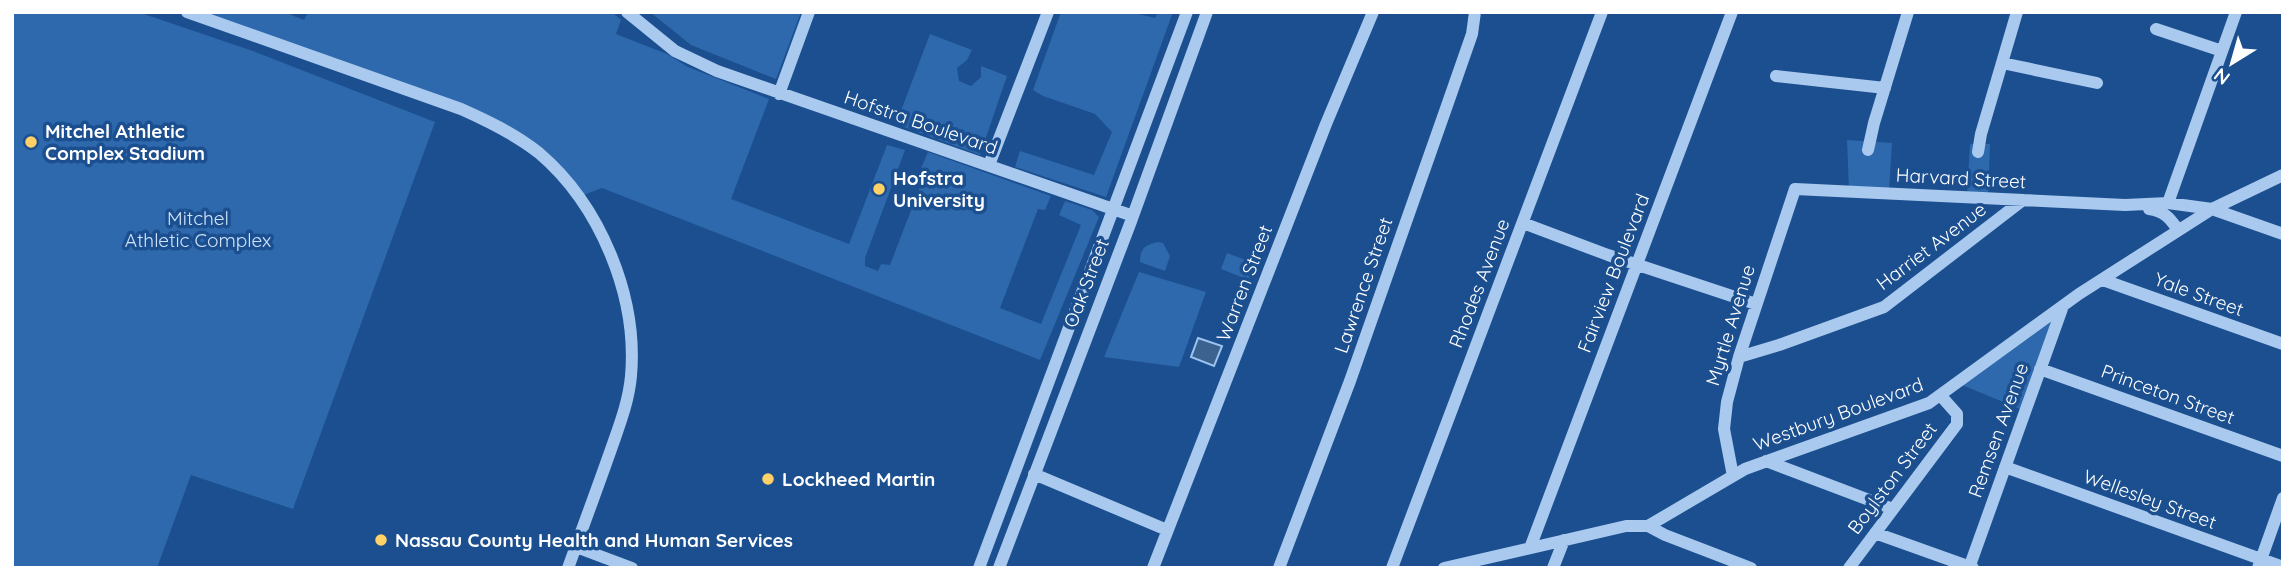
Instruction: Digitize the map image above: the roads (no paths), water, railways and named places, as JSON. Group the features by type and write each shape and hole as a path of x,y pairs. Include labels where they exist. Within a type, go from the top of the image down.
{"street":[{"path":"187,12 454,106 498,126 538,153 559,173 584,204 610,253 622,290 632,342 631,376 622,421 568,568"},
{"name":"Hofstra Boulevard","path":"627,12 675,51 691,60 779,94 1133,216"},
{"path":"779,94 809,12"},
{"path":"989,165 1048,12"},
{"name":"Oak Street","path":"979,568 1187,12"},
{"name":"Oak Street","path":"999,568 1133,216 1207,12"},
{"name":"Warren Street","path":"1153,568 1326,124 1373,12"},
{"name":"Lawrence Street","path":"1279,568 1350,381 1437,136 1472,34 1475,12"},
{"name":"Rhodes Avenue","path":"1392,568 1602,12"},
{"name":"Fairview Boulevard","path":"1530,548 1732,12"},
{"path":"1868,150 1909,12"},
{"path":"1978,152 2017,12"},
{"path":"2168,203 2236,12"},
{"path":"2156,29 2222,51"},
{"path":"2002,63 2097,83"},
{"path":"1776,76 1885,88"},
{"name":"Westbury Boulevard","path":"1444,568 1626,526 1648,526 1733,475 1929,403 2063,305 2178,230 2212,209 2283,175"},
{"name":"Harvard Street","path":"1794,189 2125,205 2168,203 2212,209 2283,234"},
{"name":"Myrtle Avenue","path":"1733,475 1724,429 1727,402 1794,189"},
{"name":"Harriet Avenue","path":"1739,357 1884,307 2023,200"},
{"name":"Harvard Street","path":"2125,205 2161,211 2178,230"},
{"path":"1523,223 1756,304"},
{"name":"Yale Street","path":"2102,280 2283,344"},
{"name":"Remsen Avenue","path":"1970,567 2063,305"},
{"name":"Princeton Street","path":"2040,369 2283,456"},
{"name":"Boylston Street","path":"1849,568 1957,424 1954,410 1941,396"},
{"path":"1766,461 1893,509"},
{"name":"Wellesley Street","path":"2004,467 2259,563 2283,567"},
{"path":"1034,474 1167,530"},
{"path":"2259,563 2283,498"},
{"path":"1648,526 1751,568"},
{"path":"1875,533 1970,567"},
{"path":"1553,568 1564,540"},
{"path":"576,547 632,568"}],"place":[{"name":"Mitchel Athletic Complex Stadium","path":"31,142"},
{"name":"Hofstra University","path":"879,189"},
{"name":"Lockheed Martin","path":"768,479"},
{"name":"Nassau County Health and Human Services","path":"381,540"}],"park label":[{"name":"Mitchel Athletic Complex","path":"198,229"}]}
